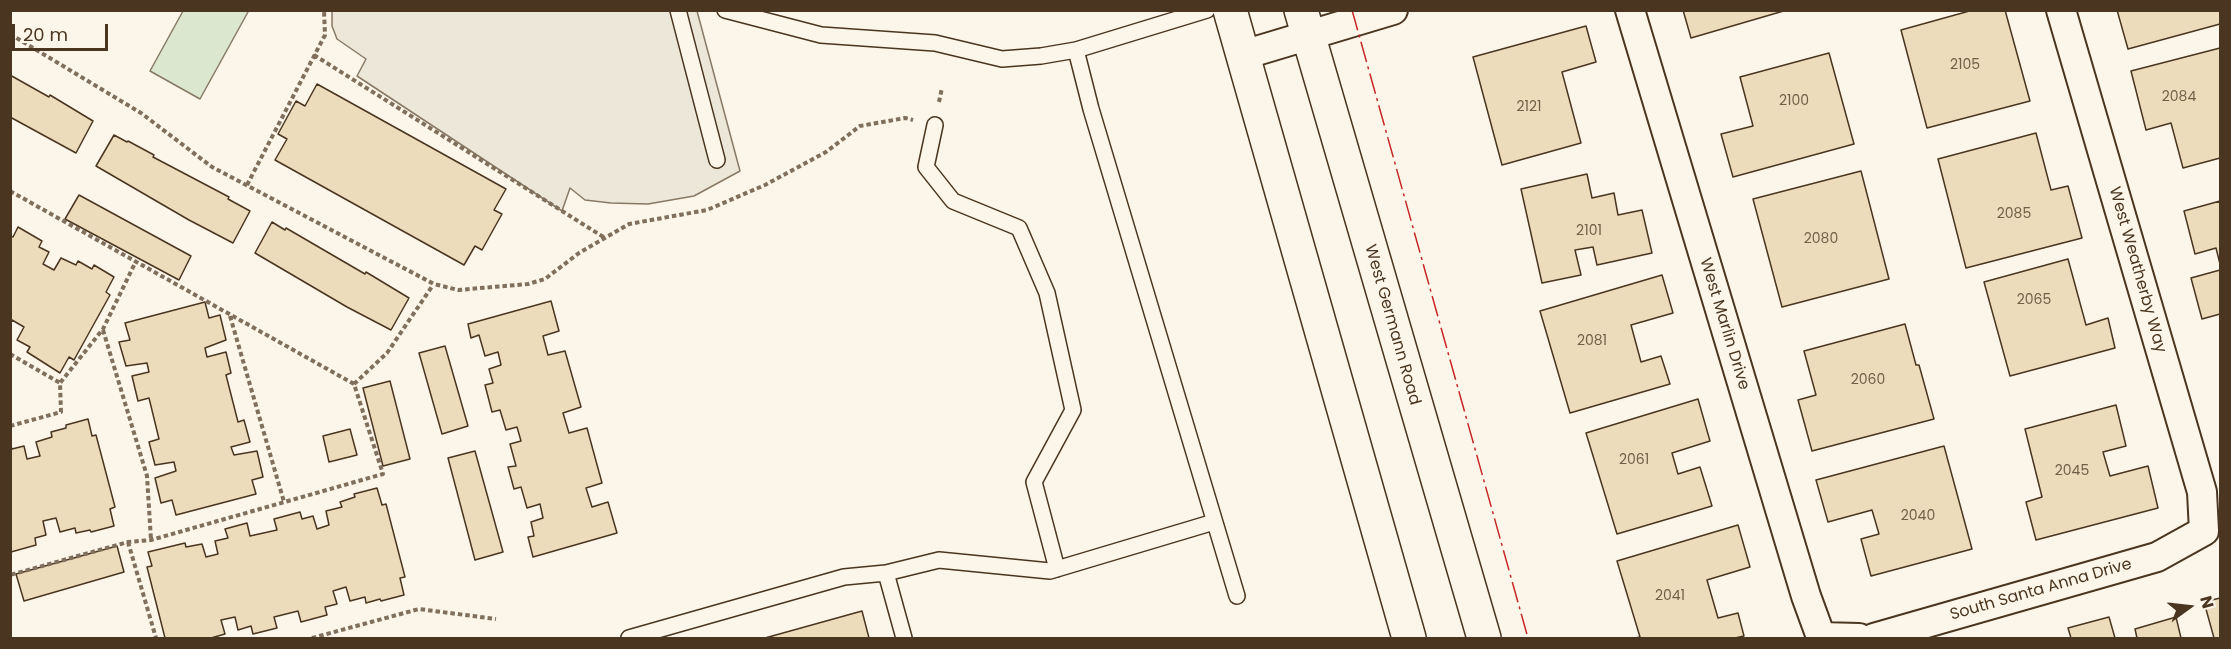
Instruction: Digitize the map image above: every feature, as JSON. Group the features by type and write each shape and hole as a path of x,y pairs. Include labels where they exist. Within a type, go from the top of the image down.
{"main road":[{"path":"1230,10 1409,639"},
{"name":"West Germann Road","path":"1305,23 1484,639"}],"street":[{"path":"1244,54 1305,23 1394,10"},
{"name":"West Marlin Drive","path":"1630,10 1806,596 1821,637 1859,639"},
{"name":"West Weatherby Way","path":"2061,10 2202,492 2204,531"},
{"name":"South Santa Anna Drive","path":"1874,639 2157,557 2204,531"}],"lane":[{"path":"678,10 717,160"},
{"path":"725,10 821,35 935,43 1002,59 1076,50 1207,10"},
{"path":"1076,50 1090,109 1237,596"},
{"path":"935,125 926,167 953,201 1018,228 1047,293 1073,410 1034,482 1057,569"},
{"path":"629,639 844,578 886,573 939,560 1050,571 1214,522"},
{"path":"886,573 904,639"}],"path":[{"path":"247,185 325,35 324,10"},
{"path":"10,34 141,113 212,167 434,284 458,290 528,284 545,279 579,254 629,224 707,210 765,185 826,152 860,126 905,118 935,125 942,88"},
{"path":"314,55 605,238"},
{"path":"10,191 354,384 383,474 151,540 128,542 10,575"},
{"path":"10,426 61,412 60,383 103,329 136,261"},
{"path":"354,384 387,353 434,284"},
{"path":"230,315 284,502"},
{"path":"103,329 147,476 151,540"},
{"path":"10,354 60,383"},
{"path":"128,542 156,639"},
{"path":"312,639 419,609 496,619"}],"green space":[{"path":"245,10 248,12 200,99 150,71 183,11"}],"shaded area":[{"path":"332,10 697,11 740,171 694,196 648,204 585,200 570,188 562,211 357,76 366,59 337,39 332,26"}],"building":[{"path":"1683,10 1787,10 1691,38"},
{"path":"1973,10 2005,10 2030,101 1927,128 1901,30"},
{"path":"2117,10 2220,10 2220,24 2128,49"},
{"path":"1586,26 1596,62 1562,72 1581,143 1502,165 1473,57"},
{"path":"2220,48 2220,158 2183,168 2171,123 2146,130 2131,71"},
{"path":"1829,53 1854,144 1733,177 1721,134 1753,126 1740,77"},
{"path":"10,75 49,97 50,95 93,121 76,153 10,117"},
{"path":"317,84 506,189 494,210 502,214 482,250 475,246 464,265 275,160 287,139 278,134 296,101 305,106"},
{"path":"2036,133 2051,190 2068,186 2082,238 1966,268 1938,159"},
{"path":"114,135 154,155 153,157 229,197 228,199 250,211 233,243 96,166"},
{"path":"1861,171 1889,279 1782,307 1753,199"},
{"path":"1587,174 1592,198 1614,193 1618,215 1642,210 1652,253 1597,265 1593,247 1575,250 1581,275 1542,283 1521,189"},
{"path":"79,195 191,256 179,280 65,219"},
{"path":"2220,201 2220,264 2216,248 2195,254 2184,211"},
{"path":"272,222 365,274 366,272 409,298 391,330 255,253"},
{"path":"18,227 42,241 39,247 49,252 43,264 54,270 61,258 76,265 78,261 92,269 94,265 114,277 106,292 110,295 74,360 69,357 60,373 27,352 30,347 17,340 24,327 12,320 10,323 10,236 13,237"},
{"path":"2068,259 2086,325 2108,318 2115,348 2010,376 1984,282"},
{"path":"2220,270 2220,314 2202,319 2191,278"},
{"path":"1662,275 1673,313 1631,325 1641,362 1661,356 1670,384 1570,413 1540,311"},
{"path":"551,301 559,331 543,336 548,355 565,351 581,407 563,413 569,433 587,428 602,483 586,488 592,507 608,502 617,533 533,557 528,537 534,536 531,522 543,518 540,504 527,508 521,487 514,489 508,467 516,466 510,444 521,441 517,427 506,430 500,410 492,412 485,385 493,383 489,369 501,365 498,352 485,356 479,335 471,338 468,324"},
{"path":"205,302 209,318 220,315 226,340 205,348 207,357 226,352 231,373 226,375 238,422 244,420 250,442 231,447 234,455 257,451 263,477 252,480 256,494 176,515 172,500 161,503 155,478 176,471 174,462 155,465 149,442 159,439 149,398 138,401 132,376 149,372 147,363 126,366 119,342 130,340 125,323"},
{"path":"1905,324 1934,419 1812,451 1798,400 1816,395 1804,351"},
{"path":"445,346 468,426 442,434 419,353"},
{"path":"390,381 410,459 383,466 363,388"},
{"path":"1698,399 1710,441 1672,453 1678,474 1700,467 1712,506 1617,534 1586,433"},
{"path":"2116,405 2126,446 2103,452 2110,476 2148,466 2158,508 2036,540 2026,502 2042,497 2025,429"},
{"path":"88,419 92,436 96,435 115,507 110,509 114,526 91,532 90,530 76,533 75,528 60,532 56,518 43,521 46,535 35,538 36,545 11,552 10,443 12,449 24,446 27,459 40,456 36,442 52,437 51,432 66,428 66,425"},
{"path":"350,429 357,455 329,462 323,436"},
{"path":"1944,446 1972,549 1871,576 1861,539 1879,534 1872,510 1828,522 1816,480"},
{"path":"475,451 503,552 475,560 448,458"},
{"path":"377,488 382,505 386,504 405,577 400,578 404,595 366,603 365,597 350,601 346,587 333,591 337,604 325,607 327,615 301,622 298,611 274,617 277,628 253,634 251,626 238,630 235,617 221,620 225,634 211,638 165,638 147,567 152,566 148,552 185,543 186,547 202,544 206,557 218,554 215,541 228,538 225,529 247,523 250,536 277,530 274,519 300,512 302,519 313,516 317,529 329,525 326,511 342,507 340,502 355,497 354,494"},
{"path":"1738,525 1750,567 1707,580 1718,618 1738,613 1744,636 1735,638 1635,638 1640,637 1617,561"},
{"path":"117,546 124,572 24,601 16,574"},
{"path":"2220,598 2220,638 2214,638 2204,602"},
{"path":"862,611 869,638 765,638"},
{"path":"2109,617 2115,638 2071,638 2068,628"},
{"path":"2176,617 2181,638 2137,638 2135,629"}],"power":[{"path":"1352,10 1528,638"}]}
